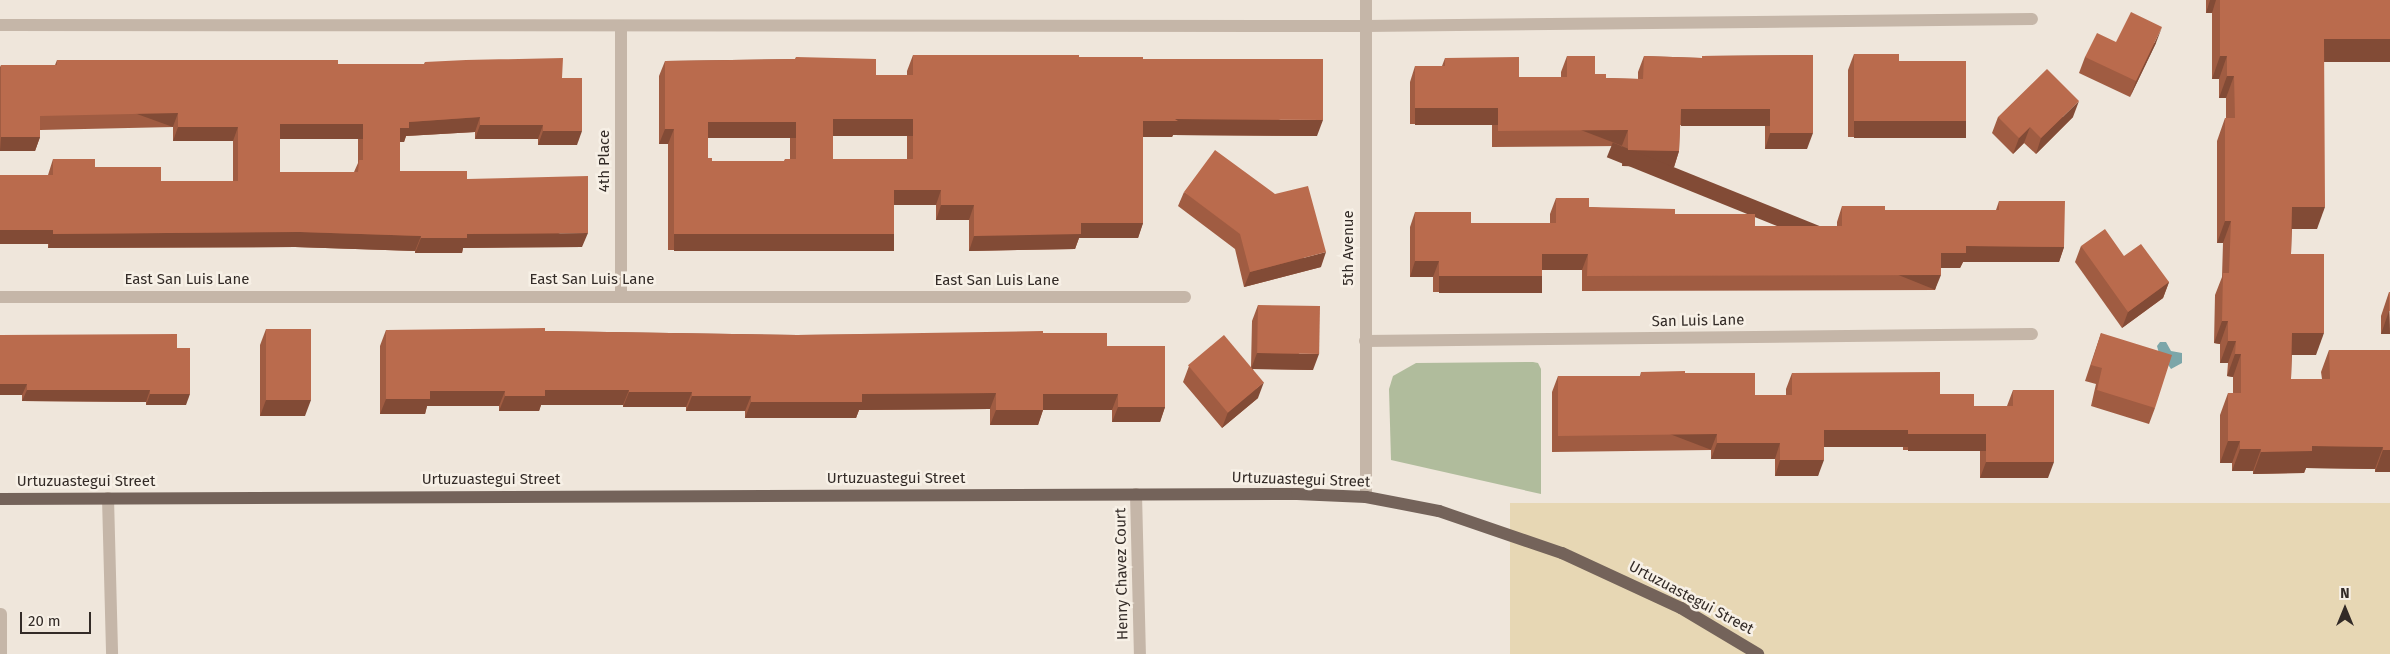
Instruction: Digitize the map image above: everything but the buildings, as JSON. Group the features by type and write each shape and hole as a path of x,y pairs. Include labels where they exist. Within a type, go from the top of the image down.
{"main road":[{"name":"Urtuzuastegui Street","path":"0,499 1136,494 1296,494 1366,497 1439,511 1562,553 1681,608 1758,654"}],"street":[{"name":"5th Avenue","path":"1366,0 1366,497"},
{"path":"0,25 1366,26 2032,19"},
{"name":"4th Place","path":"621,26 621,296"},
{"name":"East San Luis Lane","path":"0,297 1185,297"},
{"name":"San Luis Lane","path":"1365,341 2032,334"},
{"name":"Henry Chavez Court","path":"1136,494 1140,654"},
{"path":"108,498 112,654"},
{"path":"1,614 1,654"}],"green space":[{"path":"1416,363 1538,363 1541,369 1541,494 1391,460 1389,389 1393,376"}],"sand":[{"path":"1510,503 2390,503 2390,654 1510,654"}],"water":[{"path":"2160,342 2166,342 2171,351 2182,353 2182,363 2171,369 2167,363 2161,361 2157,346"}]}
